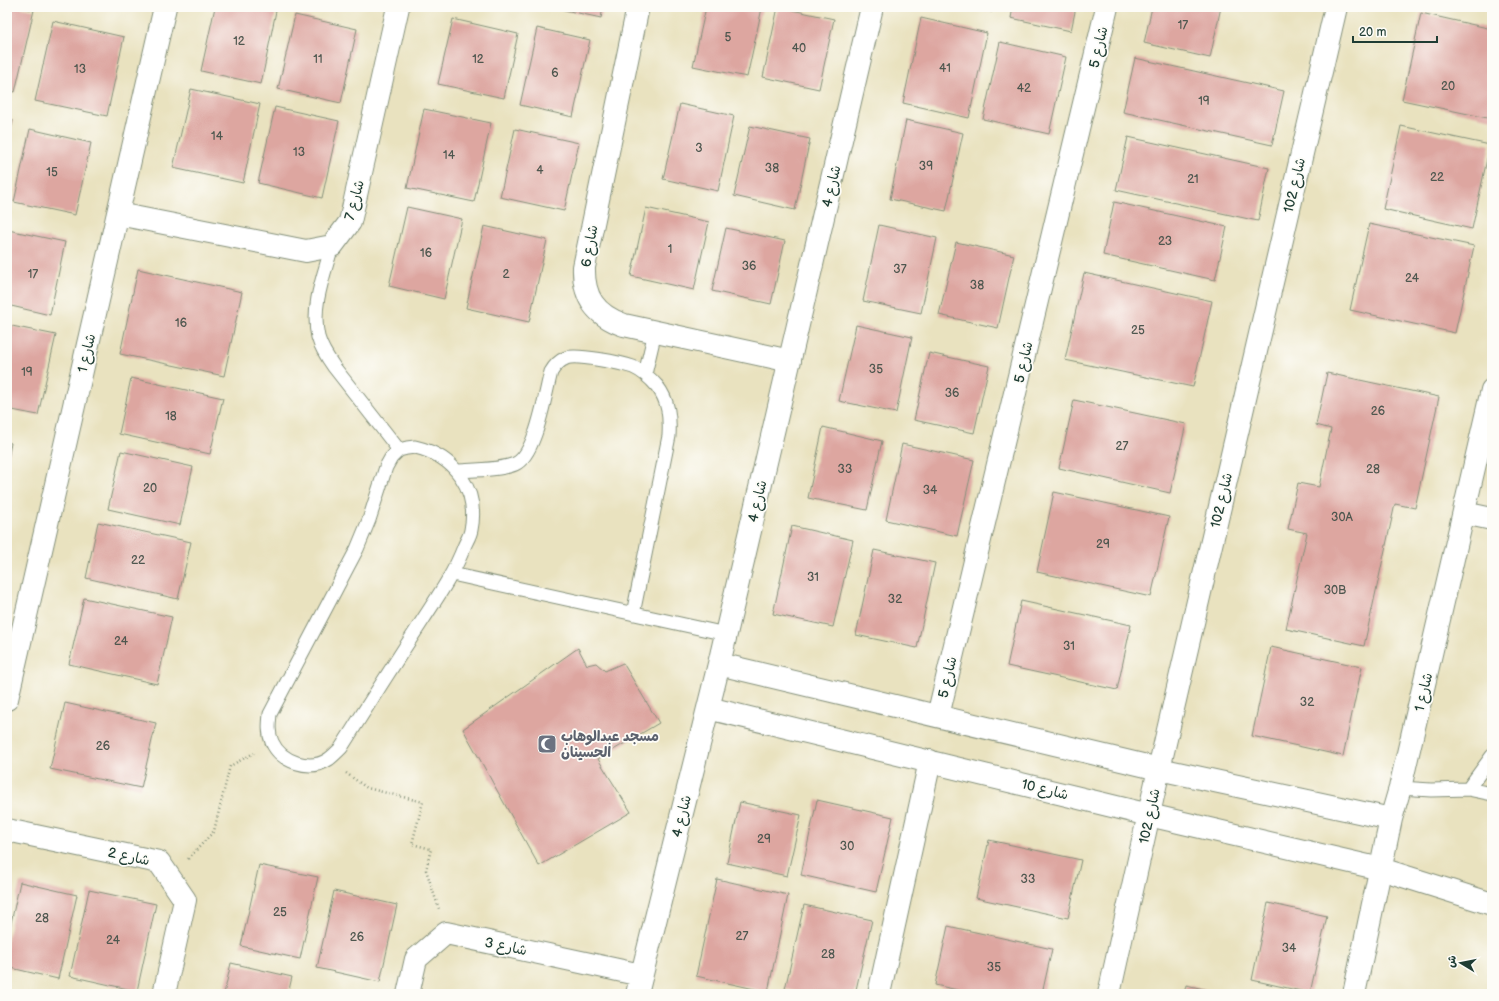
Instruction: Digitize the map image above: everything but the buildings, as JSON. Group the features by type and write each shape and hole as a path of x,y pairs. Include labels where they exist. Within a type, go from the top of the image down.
{"street":[{"name":"شارع 1","path":"7,699 165,7"},
{"name":"شارع 7","path":"332,246 350,222 398,7"},
{"name":"شارع 6","path":"638,7 584,267 584,280 587,293 601,314 612,321 655,332 790,361"},
{"name":"شارع 4","path":"639,985 719,664 872,7"},
{"name":"شارع 5","path":"938,716 1107,7"},
{"name":"شارع 102","path":"1110,994 1159,769 1336,7"},
{"path":"118,214 306,250 332,246"},
{"name":"شارع 1","path":"1354,994 1392,819 1492,390"},
{"path":"1464,513 1492,519"},
{"path":"719,664 1159,769 1392,819"},
{"name":"شارع 10","path":"708,708 1149,815 1381,869 1492,904"},
{"path":"879,994 930,761"},
{"name":"شارع 2","path":"7,830 159,862 185,900 164,994"},
{"path":"408,994 416,958 446,933"},
{"name":"شارع 3","path":"446,933 639,985"}],"lane":[{"path":"332,246 317,305 316,321 318,338 324,353 334,367 399,450"},
{"path":"645,374 655,332"},
{"path":"457,471 507,466 516,464 524,458 532,442 551,372 560,360 568,357 582,357 633,367 645,374 657,386 666,401 670,418 669,436 633,614"},
{"path":"407,448 424,449 436,454 448,462 457,471 468,490 473,510 471,531 452,574 340,748 328,760 313,765 297,763 282,756 272,743 268,729 270,714 357,549 369,520 386,467 391,458 399,450 407,448"},
{"path":"452,574 726,634"},
{"path":"1468,789 1492,756"},
{"path":"1400,788 1431,790 1468,789 1492,794"}],"path":[{"path":"170,878 214,831 230,766 272,743"},
{"path":"328,760 367,788 423,802 412,844 432,849 426,870 446,933"}],"place":[{"name":"مسجد عبدالوهاب الحسينان","path":"547,744"}]}
